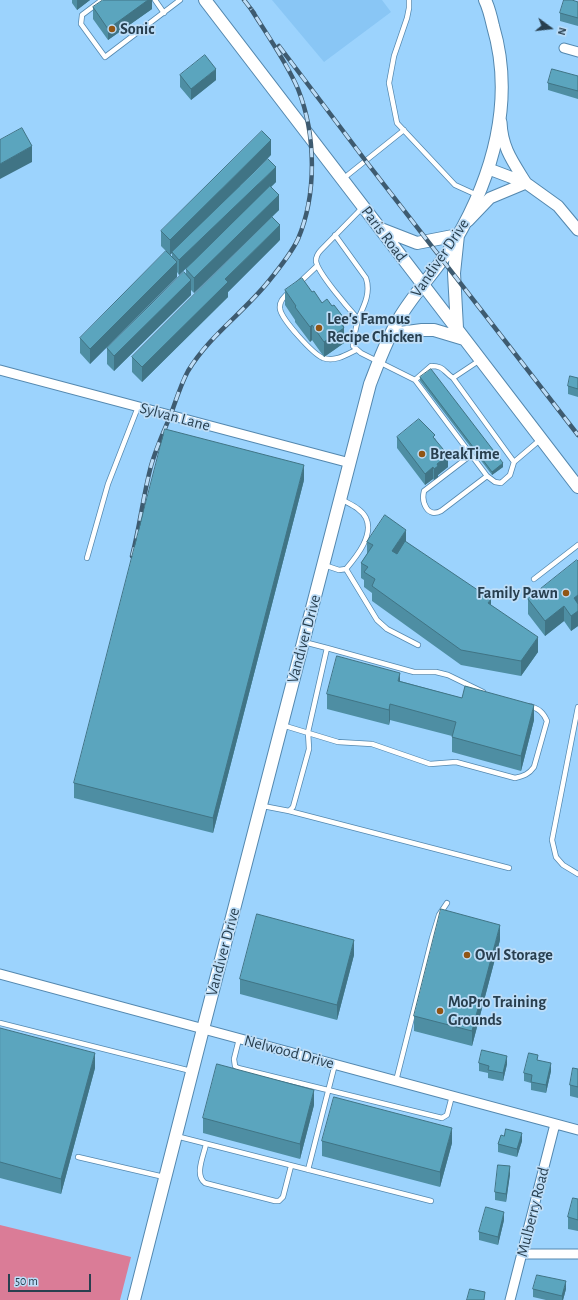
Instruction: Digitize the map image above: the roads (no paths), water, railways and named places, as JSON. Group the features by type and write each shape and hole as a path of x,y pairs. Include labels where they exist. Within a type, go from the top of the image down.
{"main road":[{"name":"Paris Road","path":"205,0 578,487"},
{"name":"Vandiver Drive","path":"134,1300 370,384 400,317 422,284 454,242 489,169 501,118 502,77 497,39 485,0"},
{"path":"380,228 417,243 460,232 454,273 461,334 434,330 392,334"}],"street":[{"path":"564,48 578,52"},
{"path":"501,118 505,147 526,183"},
{"path":"489,169 526,183 558,206 578,230"},
{"path":"460,232 490,198 526,183"},
{"name":"Sylvan Lane","path":"0,370 350,463"},
{"name":"Nelwood Drive","path":"0,974 578,1130"},
{"name":"Mulberry Road","path":"510,1300 555,1124"},
{"path":"522,1254 578,1254"}],"lane":[{"path":"102,0 82,15 81,24 105,57 180,0"},
{"path":"155,0 164,13"},
{"path":"409,0 407,18 394,56 388,83 397,123 455,185 477,195"},
{"path":"342,180 404,130"},
{"path":"358,320 317,266 317,256 335,235 363,207"},
{"path":"335,235 366,278 369,286 365,305 358,320 352,341 356,350 415,380 471,455 488,476 495,482 501,483 510,475 514,462 541,439"},
{"path":"296,286 317,266"},
{"path":"290,291 281,302 281,313 315,353 324,358 334,359 343,357 356,350"},
{"path":"453,378 480,360"},
{"path":"415,380 431,366 438,366 444,369 453,378 514,462"},
{"path":"87,558 108,484 138,407"},
{"path":"471,455 424,491 423,502 426,508 432,512 437,513 441,511 488,476"},
{"path":"324,564 339,570 346,569 367,537 368,527 366,517 358,509 341,499"},
{"path":"534,579 578,545"},
{"path":"346,569 377,620 387,629 418,645"},
{"path":"304,642 414,672 436,672 448,675 486,693"},
{"path":"289,811 293,807 309,749 308,732 327,648"},
{"path":"282,725 338,742 372,744 430,764 456,762 515,778 530,773 534,768 547,721 544,714 539,709 524,704"},
{"path":"578,707 552,840 556,857 563,865 578,874"},
{"path":"261,805 509,868"},
{"path":"396,1081 432,938 440,915 447,903"},
{"path":"0,1023 192,1072"},
{"path":"239,1038 234,1059 235,1066 238,1068 442,1118 447,1115 452,1096"},
{"path":"308,1170 335,1064"},
{"path":"176,1136 431,1201"},
{"path":"206,1144 199,1173 205,1183 268,1200 276,1201 283,1197 291,1166"},
{"path":"78,1157 165,1178"}],"railway":[{"path":"244,0 254,13"},
{"path":"132,556 151,466 185,376 196,358 272,278 298,239 309,203 312,164 311,144 304,107 298,89 288,69 251,9"},
{"path":"279,46 365,160 578,435"}],"place":[{"name":"Sonic","path":"112,29"},
{"name":"Lee's Famous Recipe Chicken","path":"319,328"},
{"name":"BreakTime","path":"422,454"},
{"name":"Family Pawn","path":"566,593"},
{"name":"Owl Storage","path":"467,955"},
{"name":"MoPro Training Grounds","path":"440,1011"}]}
